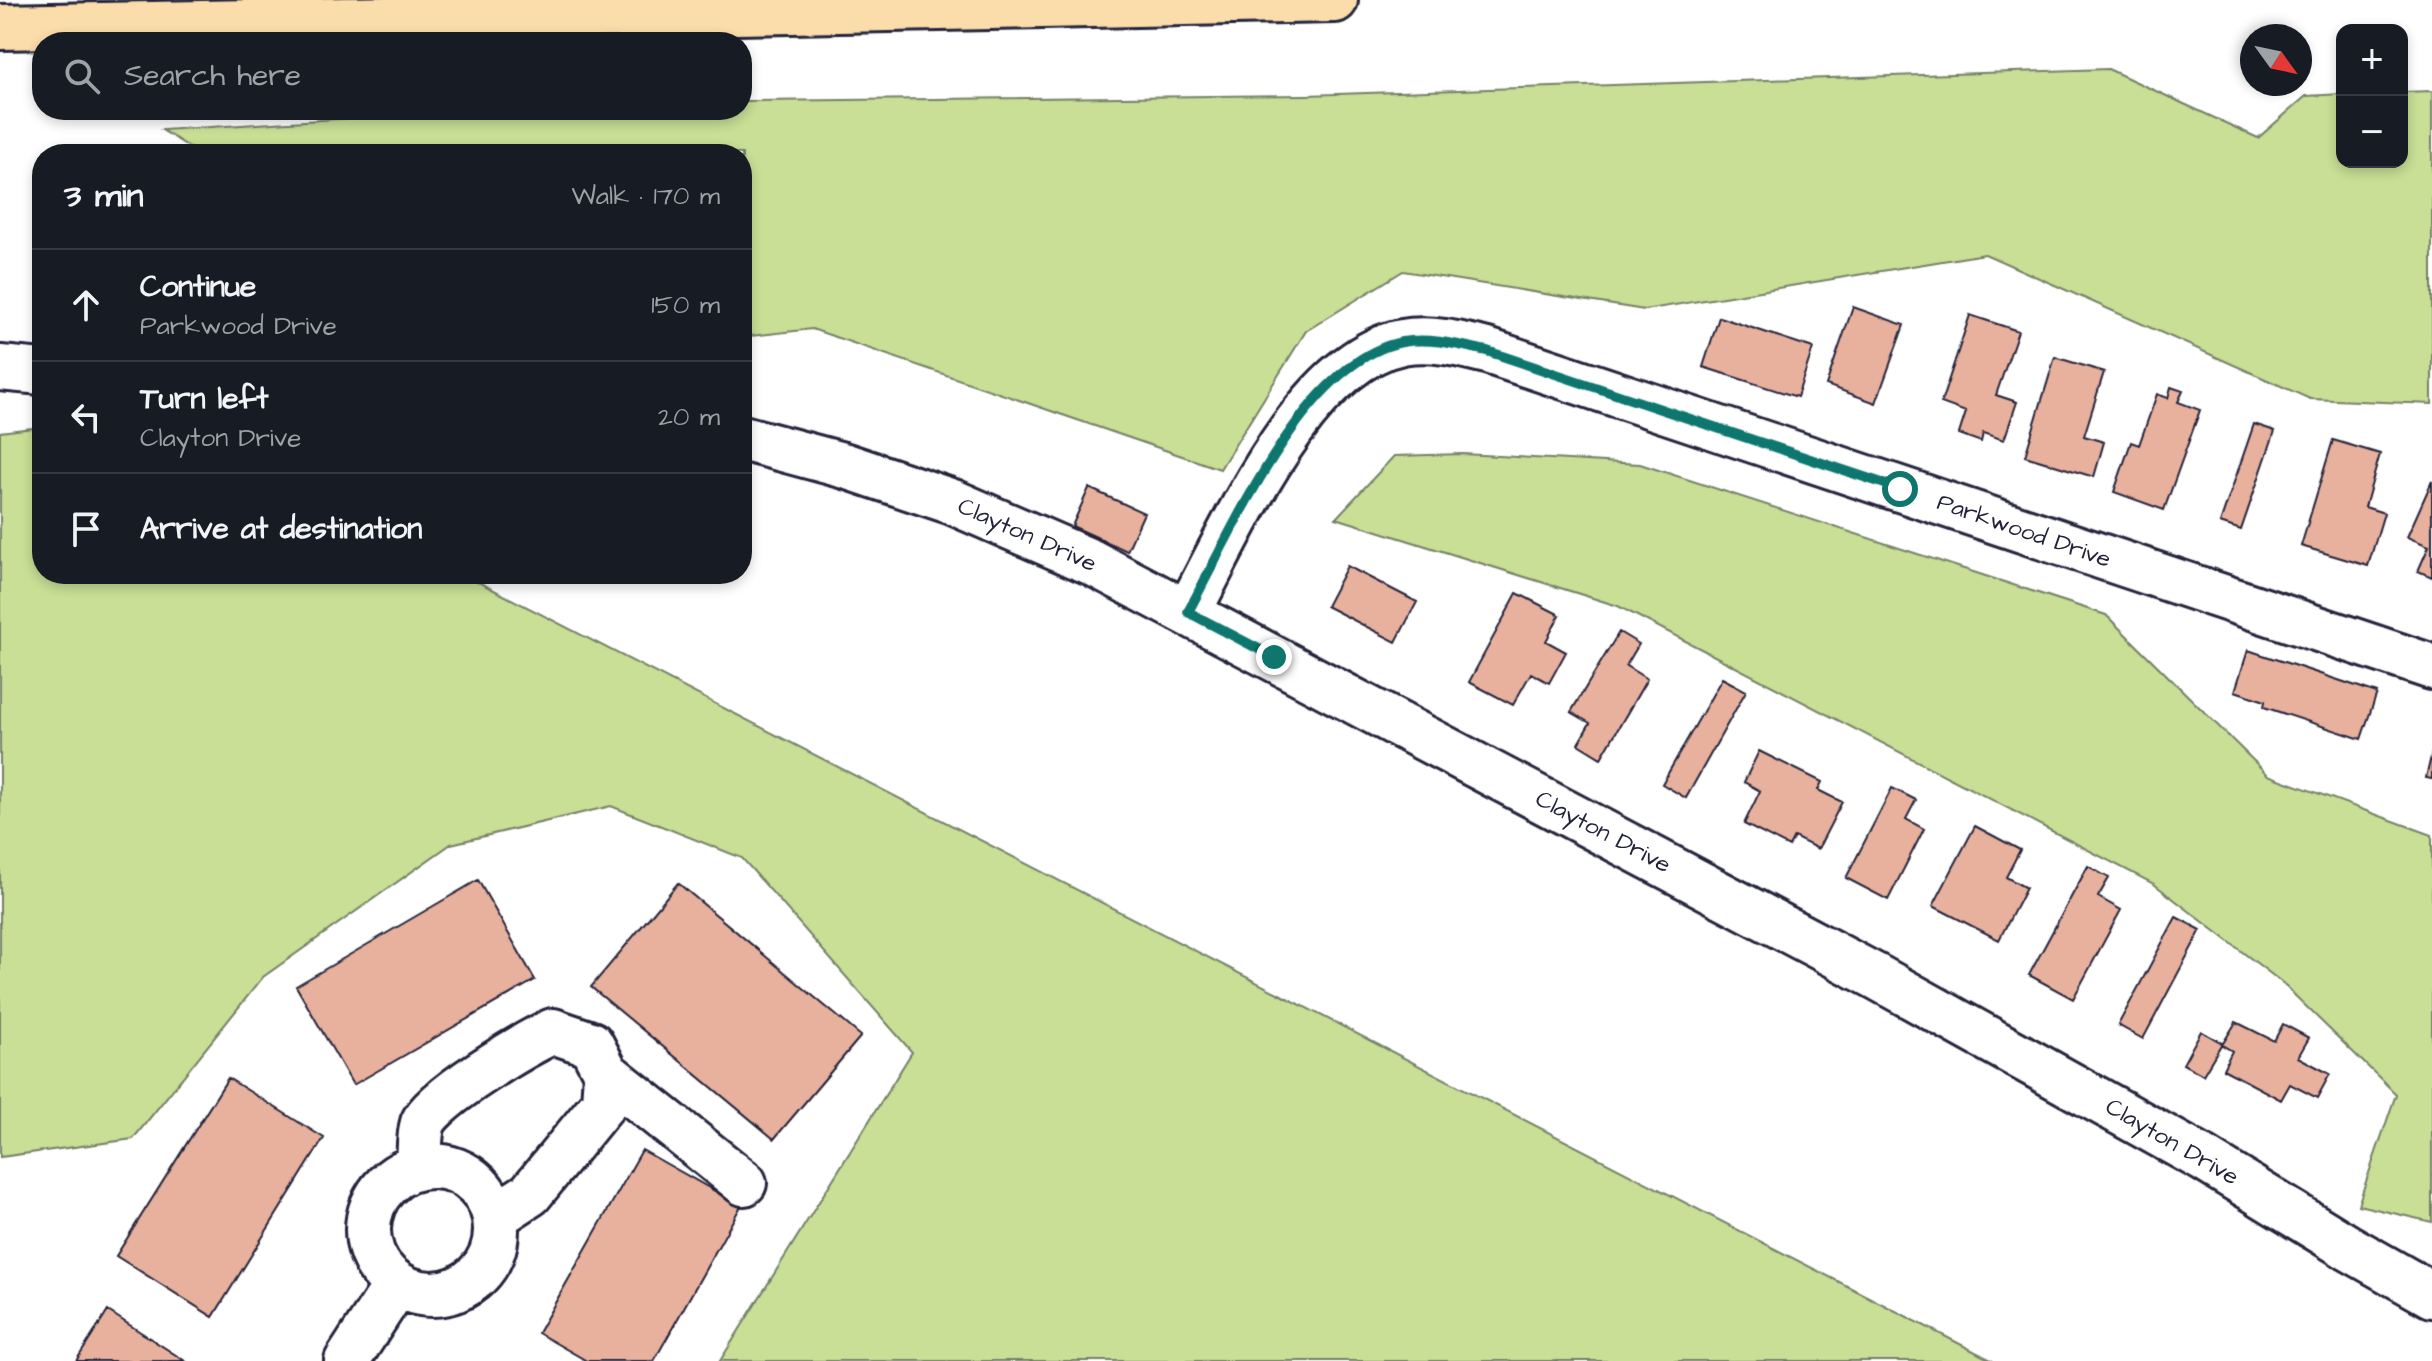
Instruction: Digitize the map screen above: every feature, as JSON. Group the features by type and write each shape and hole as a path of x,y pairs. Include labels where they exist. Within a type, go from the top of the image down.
{"highway":[{"path":"0,27 1335,0"}],"street":[{"name":"Parkwood Drive","path":"1188,612 1274,455 1306,409 1348,367 1376,351 1401,343 1427,340 1487,351 2432,667"},
{"path":"0,368 32,371"},
{"name":"Clayton Drive","path":"752,441 846,466 965,507 1048,541 1188,612 1971,1029 2204,1159 2432,1295"},
{"path":"419,1166 423,1122 453,1093 524,1044 553,1031 591,1044 606,1073 744,1183"},
{"path":"496,1216 530,1194 604,1103 606,1073"},
{"path":"419,1166 444,1166 467,1175 485,1193 496,1216 496,1241 486,1265 469,1283 446,1293 408,1290 397,1284 379,1266 369,1243 372,1206 386,1184 419,1166"},
{"path":"347,1361 397,1284"}],"green space":[{"path":"2108,69 2258,138 2306,96 2336,94 2336,168 2408,168 2408,92 2432,91 2432,404 2310,399 1985,254 1644,310 1403,271 1306,331 1220,469 812,329 752,336 752,144 184,144 162,130 322,120 752,120 752,101 1306,95"},
{"path":"32,428 32,584 482,584 1993,1361 720,1361 912,1052 742,858 611,806 451,844 263,977 133,1139 0,1157 0,432"},
{"path":"1463,454 1640,464 2106,615 2268,775 2432,835 2432,1222 2358,1205 2396,1094 2280,981 2154,884 1618,606 1336,518 1394,456"}],"building":[{"path":"1853,307 1904,325 1876,403 1826,385"},
{"path":"1970,315 2018,331 1996,395 2017,402 2004,440 1983,433 1981,442 1959,434 1966,412 1941,403"},
{"path":"1719,317 1813,348 1797,397 1703,367"},
{"path":"2055,357 2104,372 2084,436 2104,442 2094,477 2025,456"},
{"path":"2171,387 2183,391 2178,402 2200,410 2164,510 2114,492 2131,442 2139,445 2157,394 2168,398"},
{"path":"2254,424 2275,431 2241,530 2220,523"},
{"path":"2333,440 2380,454 2365,507 2384,513 2368,566 2301,546"},
{"path":"2432,481 2432,577 2418,571 2429,546 2407,537"},
{"path":"1089,488 1144,513 1127,551 1072,526"},
{"path":"1347,566 1417,602 1396,642 1326,606"},
{"path":"1517,593 1560,615 1546,641 1566,652 1549,683 1531,673 1513,705 1469,682"},
{"path":"1619,632 1639,644 1626,666 1647,679 1601,758 1578,744 1590,723 1571,712"},
{"path":"2248,650 2377,693 2361,739 2264,707 2265,701 2235,691"},
{"path":"1722,678 1746,691 1686,798 1662,784"},
{"path":"1759,751 1822,782 1818,790 1842,802 1818,849 1794,837 1789,847 1744,824 1760,791 1744,782"},
{"path":"2432,752 2432,779 2426,778"},
{"path":"1892,788 1916,800 1906,819 1924,829 1888,900 1846,878"},
{"path":"1975,826 2020,850 2006,877 2026,888 1999,940 1933,906"},
{"path":"2088,866 2109,878 2098,897 2121,910 2073,999 2029,975"},
{"path":"478,880 535,980 353,1085 296,986"},
{"path":"678,883 861,1036 774,1139 591,987"},
{"path":"2176,917 2201,930 2143,1039 2118,1025"},
{"path":"2236,1022 2274,1041 2283,1024 2309,1038 2298,1057 2330,1074 2317,1098 2290,1084 2281,1100 2223,1069 2232,1051 2222,1045"},
{"path":"2201,1031 2222,1043 2203,1075 2183,1064"},
{"path":"228,1078 324,1138 213,1317 116,1256"},
{"path":"642,1150 741,1206 654,1361 587,1361 538,1333"},
{"path":"108,1311 185,1361 76,1361"}],"route":[{"path":"1274,657 1188,612 1274,455 1306,409 1348,367 1376,351 1401,343 1427,340 1487,351 1900,489"}]}
